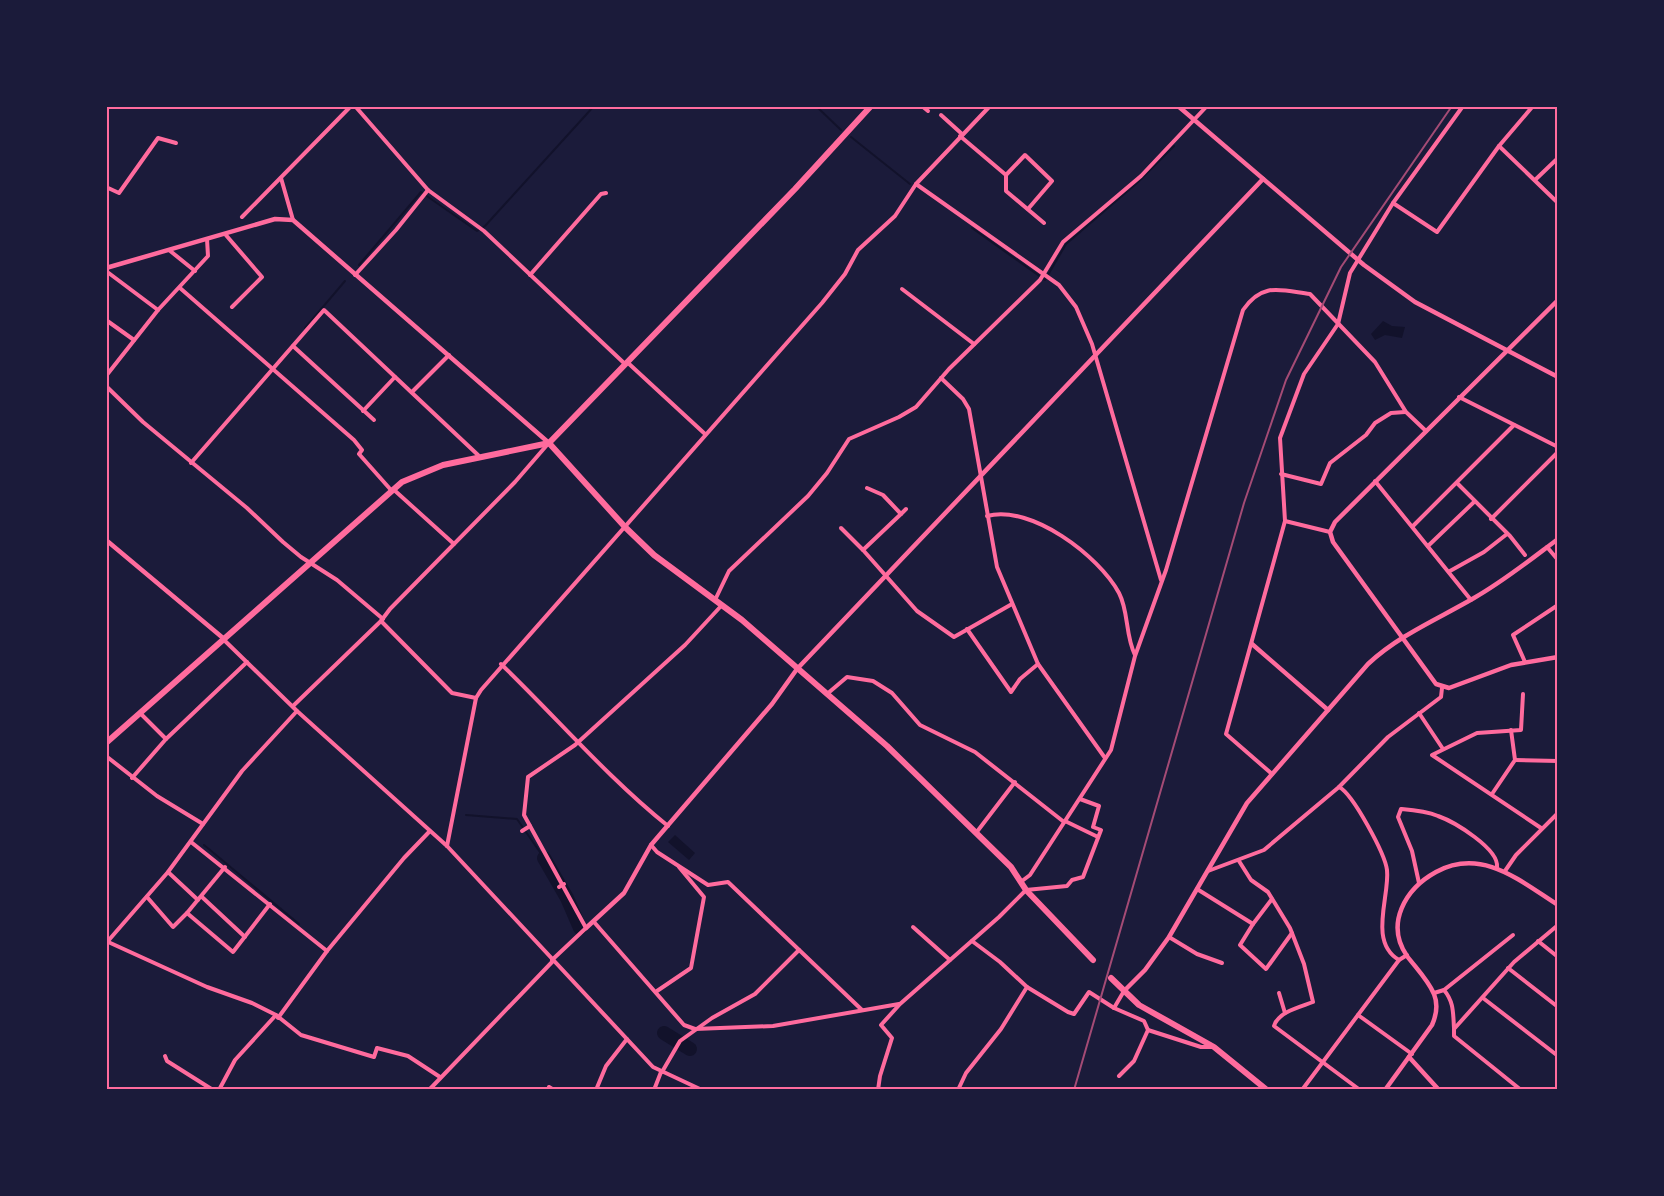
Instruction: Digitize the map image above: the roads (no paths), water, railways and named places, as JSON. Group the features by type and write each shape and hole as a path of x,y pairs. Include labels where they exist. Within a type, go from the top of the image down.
{"main road":[{"path":"106,743 392,490 424,471 478,455 549,443 871,106"},
{"path":"549,443 625,527 654,555 722,606 887,746 976,833 1022,881 1026,890 1093,960"},
{"path":"1111,978 1158,1017 1214,1047 1263,1088"}],"street":[{"path":"242,217 353,106 427,190 481,229 705,434"},
{"path":"922,106 928,111"},
{"path":"447,846 476,698 501,664 822,303 845,274 858,250 895,216 916,184 990,106"},
{"path":"1178,106 1364,265 1415,302 1557,377"},
{"path":"715,601 729,571 808,495 827,473 849,439 907,414 974,344 1045,277 1063,242 1141,176 1207,106"},
{"path":"1272,774 1226,734 1285,521 1280,438 1304,374 1338,324 1350,273 1393,203 1464,106"},
{"path":"1393,203 1437,232 1499,146 1533,106"},
{"path":"941,115 1006,175"},
{"path":"106,188 119,193 158,138 176,143"},
{"path":"1499,146 1557,202"},
{"path":"1028,209 1052,181 1026,155 1006,175 1006,191 1044,223"},
{"path":"1535,180 1557,158"},
{"path":"281,178 293,219 549,443 515,482 382,620 293,706"},
{"path":"429,1089 552,960 624,893 651,844 772,704 797,669 1263,179"},
{"path":"916,184 1045,277 1068,295 1077,307 1094,356 1161,581"},
{"path":"355,275 427,190"},
{"path":"530,275 601,194 606,193"},
{"path":"106,270 275,219 293,219"},
{"path":"225,234 262,277 232,307"},
{"path":"106,376 158,310 208,256 207,239"},
{"path":"169,250 195,272"},
{"path":"106,270 158,310"},
{"path":"180,288 354,440 362,450 359,454 392,490 454,544"},
{"path":"902,289 974,344"},
{"path":"1022,881 1030,875 1080,799 1114,739 1135,656 1161,581 1243,310 1249,302 1261,291 1268,290 1310,294 1375,362 1406,412 1426,431"},
{"path":"1557,300 1335,522 1330,532 1333,542 1436,684 1442,688 1455,687 1497,669 1557,657"},
{"path":"191,463 324,310 478,455"},
{"path":"106,320 134,340"},
{"path":"293,346 374,420"},
{"path":"412,392 449,355"},
{"path":"363,411 395,377"},
{"path":"941,378 966,404 993,552 1012,604 1038,664 1105,758"},
{"path":"106,386 191,463 310,563 337,580 382,620 452,693 476,698"},
{"path":"1459,397 1557,447"},
{"path":"1281,474 1321,484 1330,463 1366,435 1375,423 1391,413 1406,412"},
{"path":"1413,526 1514,425"},
{"path":"1491,519 1557,452"},
{"path":"1375,482 1450,571 1471,600"},
{"path":"1456,483 1525,555"},
{"path":"867,488 883,495 901,514"},
{"path":"1428,546 1474,502"},
{"path":"863,550 906,509"},
{"path":"987,516 998,513 1047,526 1101,565 1122,598 1128,636 1135,656"},
{"path":"1285,521 1330,532"},
{"path":"841,528 918,610 954,637 1012,604"},
{"path":"1450,571 1484,552 1507,534"},
{"path":"1114,1008 1124,991 1145,970 1168,938 1247,803 1368,664 1403,637 1517,572 1557,539"},
{"path":"106,540 223,638 297,711 447,846 652,1067 702,1089"},
{"path":"1547,547 1557,560"},
{"path":"1526,662 1513,635 1557,604"},
{"path":"582,930 574,910 538,846 524,815 528,777 579,741 685,645 722,606"},
{"path":"967,629 1011,692 1020,679 1038,664"},
{"path":"1252,644 1329,710"},
{"path":"132,778 166,739 247,662"},
{"path":"501,664 579,741 628,794 668,826"},
{"path":"826,695 847,677 873,681 892,693 920,724 975,752 1064,822 1098,837"},
{"path":"1207,871 1264,850 1339,787 1388,737 1441,697 1442,688"},
{"path":"1523,693 1521,730 1477,733 1432,755 1541,828"},
{"path":"297,711 242,771 168,872 107,941 180,976 252,1003 277,1017 301,1035 374,1057 376,1048 408,1056 440,1077"},
{"path":"139,712 166,739"},
{"path":"1419,713 1443,748"},
{"path":"1492,794 1515,760 1511,730"},
{"path":"106,756 132,778 203,824"},
{"path":"1515,760 1557,761"},
{"path":"976,833 1015,782"},
{"path":"1339,787 1351,795 1384,859 1387,877 1381,918 1389,953 1399,960"},
{"path":"878,1089 892,1038 881,1025 900,1004 972,942 1026,890 1067,886 1072,880 1083,877 1101,830 1093,827 1099,806 1080,799"},
{"path":"1419,883 1412,851 1398,818 1401,809 1429,813 1454,823 1492,852 1498,861 1497,867"},
{"path":"1505,871 1541,828 1557,813"},
{"path":"453,816 459,814"},
{"path":"522,831 529,827"},
{"path":"219,1089 235,1060 277,1017 327,951 404,858 429,832"},
{"path":"191,842 327,951"},
{"path":"651,844 678,866 708,885 728,882 862,1010"},
{"path":"1239,861 1251,880 1268,892 1292,933 1304,964 1313,1002 1285,1013 1275,1021 1274,1026 1360,1089"},
{"path":"1385,1089 1434,1021 1434,993 1407,955 1399,939 1399,917 1405,900 1419,883 1453,866 1476,864 1497,867 1557,905"},
{"path":"657,991 691,968 697,943 704,897 678,866"},
{"path":"147,897 173,927 200,899 225,867"},
{"path":"168,872 245,937"},
{"path":"1197,890 1253,924"},
{"path":"1272,899 1240,945 1266,969 1292,933"},
{"path":"187,913 233,952 270,904"},
{"path":"594,922 657,991 658,997 684,1025 695,1029 773,1026 900,1004"},
{"path":"1454,1029 1508,968 1557,925"},
{"path":"913,927 950,960"},
{"path":"1434,993 1444,990 1513,935"},
{"path":"1168,938 1197,954 1222,963"},
{"path":"1538,941 1557,957"},
{"path":"972,942 1000,962 1027,987 1068,1012 1074,1014 1089,992 1114,1008 1144,1021 1148,1030 1201,1047 1214,1047"},
{"path":"654,1089 661,1072 680,1041 695,1029 755,994 800,950"},
{"path":"1302,1089 1399,960 1407,955"},
{"path":"1508,968 1557,1007"},
{"path":"958,1089 966,1073 1001,1029 1027,987"},
{"path":"1444,990 1454,1007 1454,1036 1521,1089"},
{"path":"1279,993 1285,1013"},
{"path":"1483,998 1557,1056"},
{"path":"1358,1015 1411,1055 1439,1089"},
{"path":"1119,1076 1134,1061 1148,1030"},
{"path":"596,1089 606,1066 627,1039"},
{"path":"165,1056 167,1061 213,1089"},
{"path":"548,1089 549,1087 554,1089"}],"waterway":[{"path":"359,265 421,192 477,231 485,226 594,106"},
{"path":"816,106 841,130"},
{"path":"851,137 910,184"},
{"path":"972,228 1045,280 1066,244 1137,183 1174,146"},
{"path":"305,328 345,281"},
{"path":"466,815 517,819 544,858"},
{"path":"204,845 299,924"},
{"path":"544,858 567,898 580,928"},
{"path":"664,1033 690,1049"}],"railway":[{"path":"1074,1090 1244,503 1286,380 1341,267 1452,106"}]}
